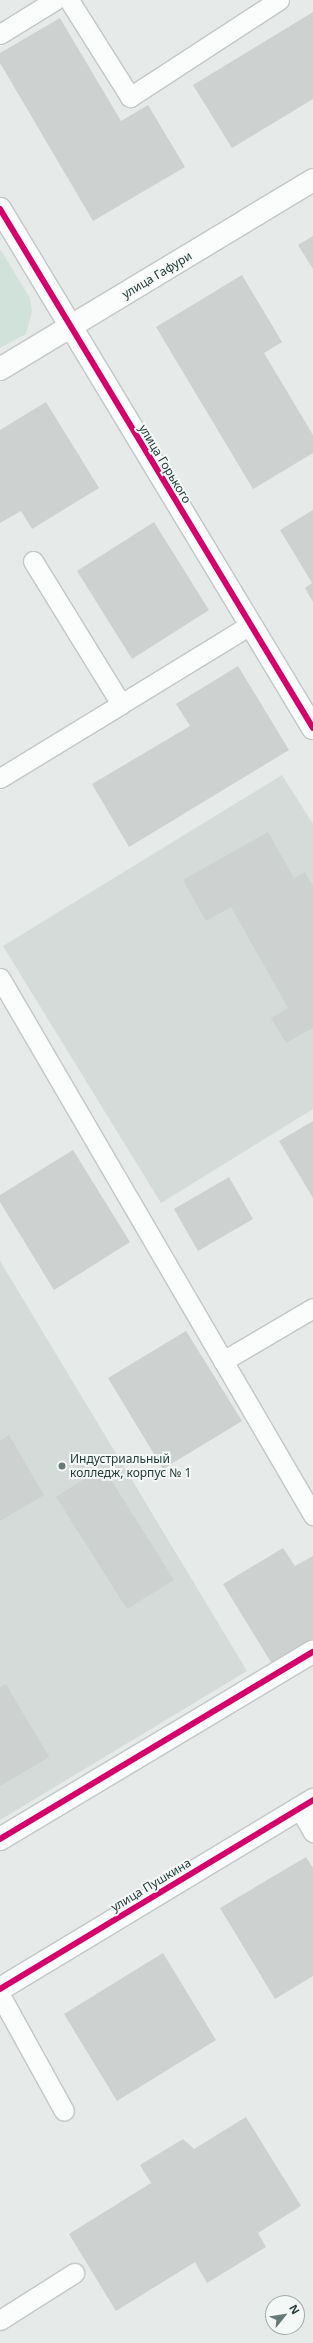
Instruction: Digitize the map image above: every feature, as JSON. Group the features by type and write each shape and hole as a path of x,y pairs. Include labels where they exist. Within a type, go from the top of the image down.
{"street":[{"name":"улица Гафури","path":"0,369 70,329 313,180"},
{"name":"улица Горького","path":"0,209 70,329 313,728"},
{"path":"0,1839 313,1652"},
{"name":"улица Пушкина","path":"0,1989 306,1804"}],"lane":[{"path":"0,34 55,0"},
{"path":"69,0 130,97 279,0"},
{"path":"33,561 121,704"},
{"path":"0,778 250,625"},
{"path":"0,978 313,1515"},
{"path":"222,1361 313,1308"},
{"path":"306,1804 313,1832"},
{"path":"0,1995 64,2111"},
{"path":"0,2320 74,2274"}],"shaded area":[{"path":"282,775 313,824 313,1109 161,1203 3,946"},
{"name":"Индустриальный колледж, корпус № 1","path":"0,1261 247,1671 0,1820"}],"green space":[{"path":"0,249 30,298 32,311 26,334 0,348"}],"building":[{"path":"313,12 313,99 232,148 193,85"},
{"path":"60,18 121,121 148,105 185,167 93,221 0,63 0,53"},
{"path":"313,236 313,269 298,245"},
{"path":"242,275 282,342 264,353 313,435 313,453 253,489 156,327"},
{"path":"46,402 99,488 32,529 21,511 0,523 0,430"},
{"path":"313,510 313,602 305,588 312,583 280,530"},
{"path":"154,522 209,610 132,659 77,571"},
{"path":"238,666 289,750 129,847 92,784 190,726 176,704"},
{"path":"268,832 294,878 305,872 313,886 313,1028 286,1043 271,1018 288,1008 231,907 206,921 183,880"},
{"path":"313,1121 313,1198 279,1141"},
{"path":"73,1150 130,1242 54,1290 0,1202 0,1195"},
{"path":"229,1177 253,1219 198,1251 174,1209"},
{"path":"186,1331 242,1421 163,1469 108,1378"},
{"path":"9,1435 44,1495 0,1521 0,1441"},
{"path":"103,1467 174,1580 127,1609 56,1497"},
{"path":"283,1548 295,1566 313,1556 313,1639 272,1664 223,1584"},
{"path":"6,1684 49,1757 0,1786 0,1687"},
{"path":"306,1857 313,1868 313,1976 275,1999 220,1908"},
{"path":"163,1953 216,2040 117,2101 64,2014"},
{"path":"246,2117 301,2206 258,2233 266,2247 207,2283 195,2262 116,2311 69,2234 151,2183 140,2165 183,2139 194,2149"}],"cycle path":[{"path":"0,209 313,728"},
{"path":"0,1839 313,1652"},
{"path":"0,1989 313,1800"}],"place":[{"name":"Индустриальный колледж, корпус № 1","path":"62,1466"}]}
